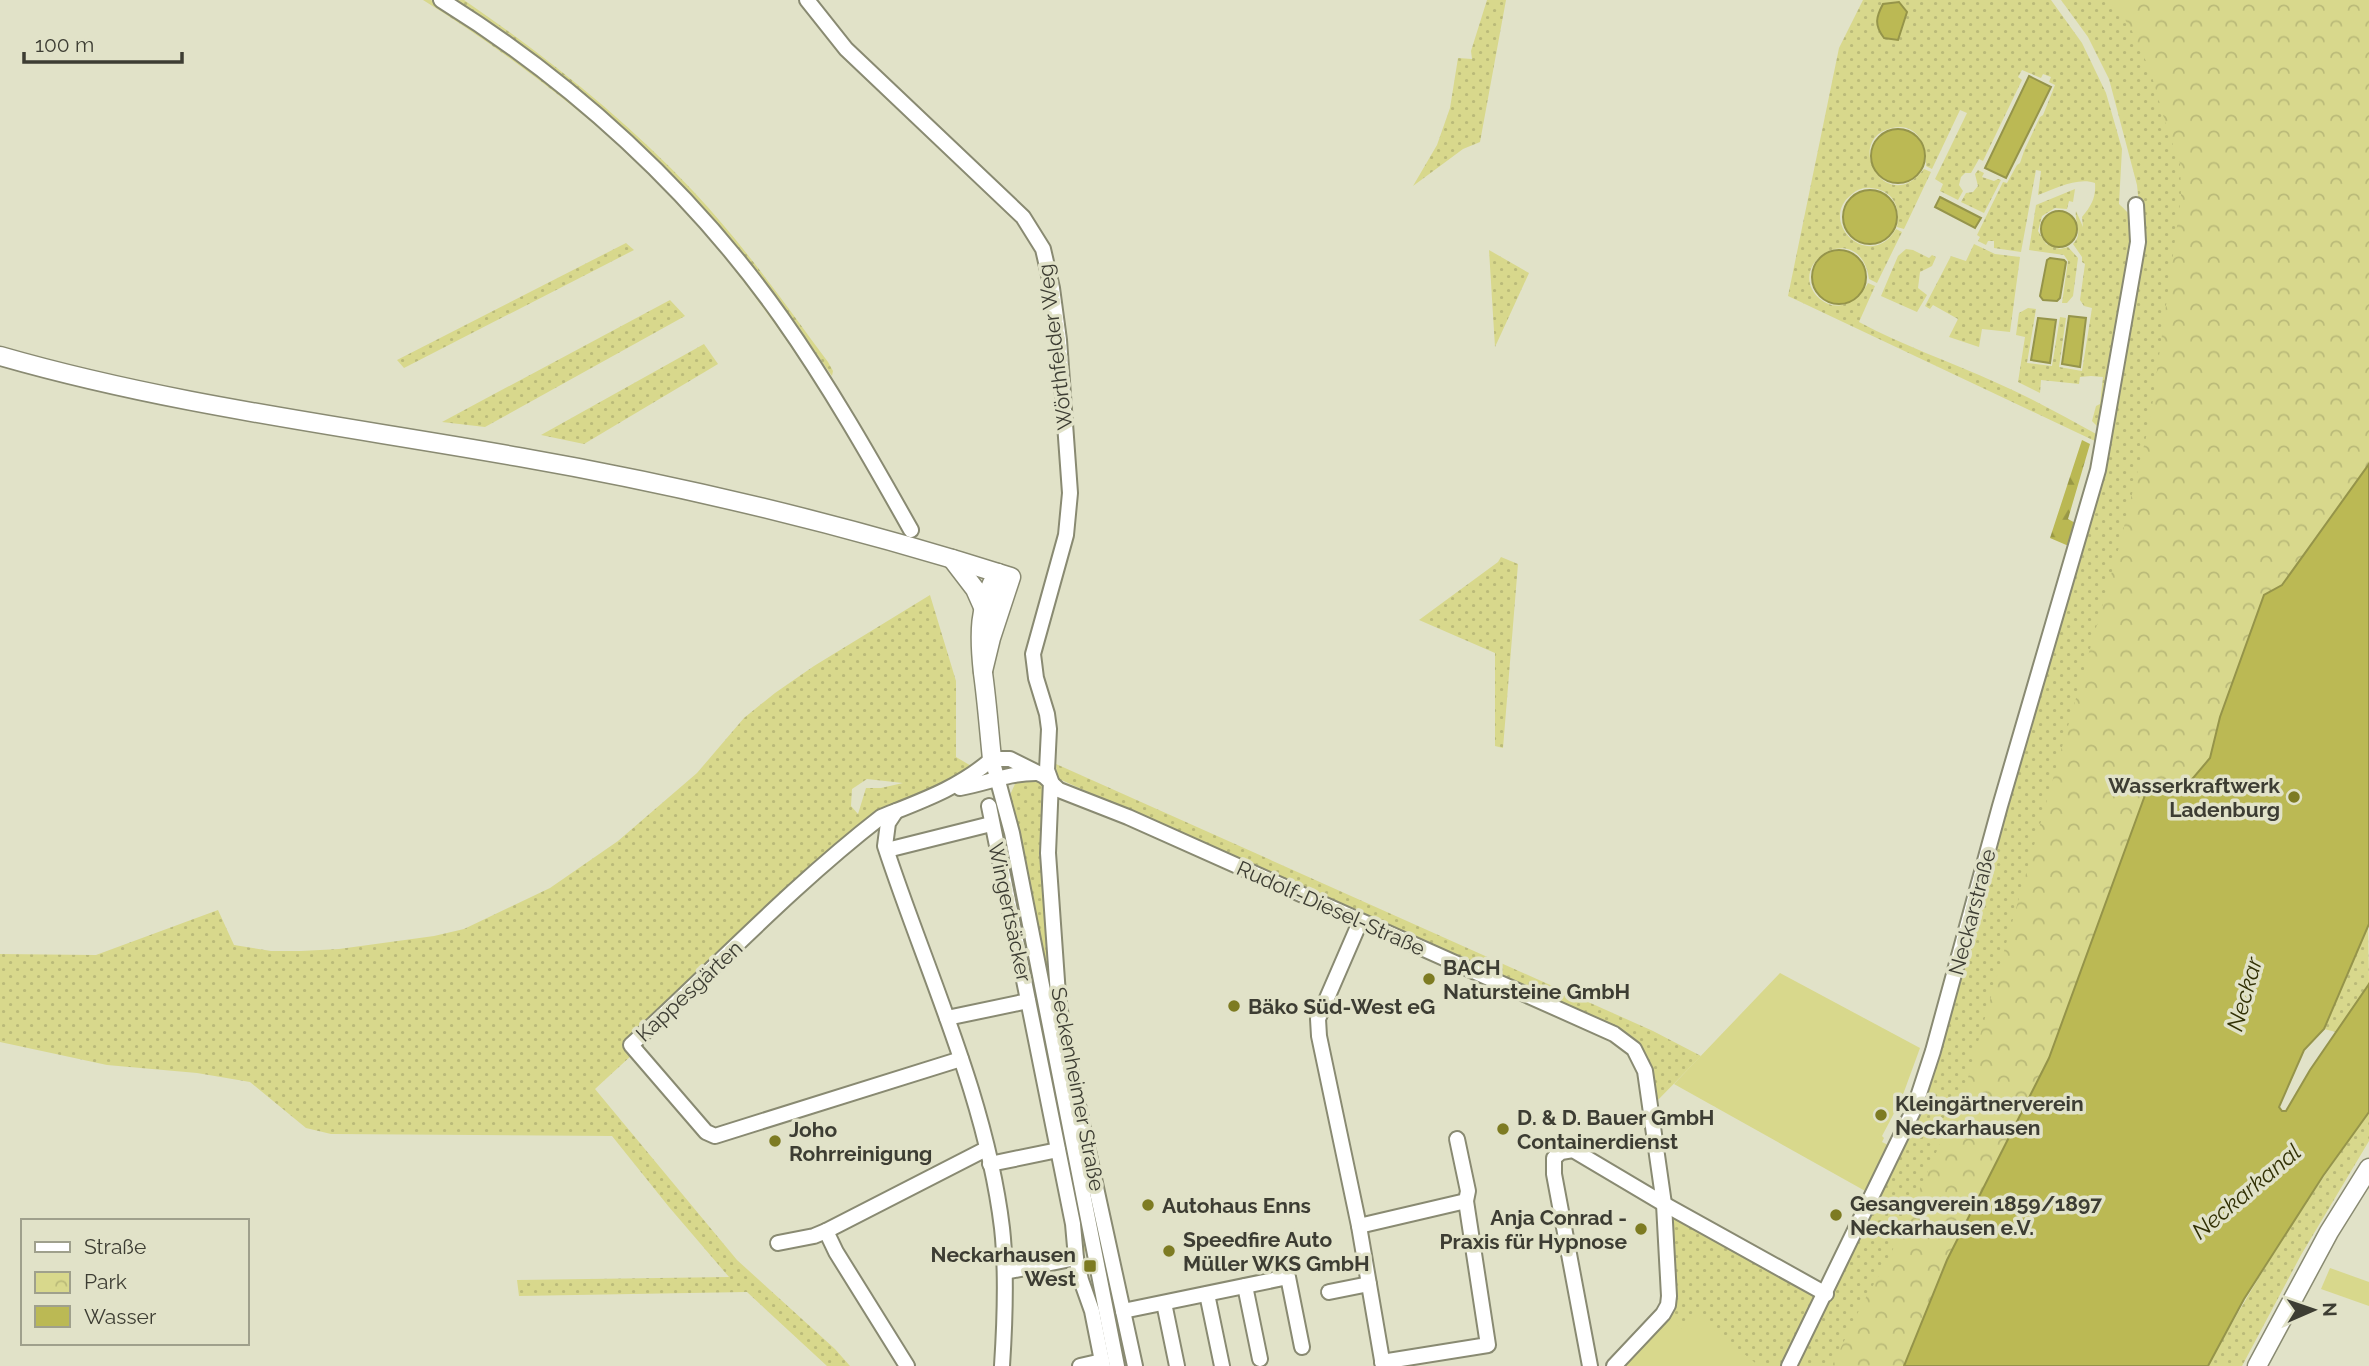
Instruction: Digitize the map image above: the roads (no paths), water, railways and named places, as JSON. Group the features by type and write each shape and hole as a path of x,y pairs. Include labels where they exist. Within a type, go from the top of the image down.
{"main road":[{"path":"0,356 197,404 520,457 685,489 792,515 1005,575"},
{"path":"952,559 975,589 983,607"},
{"path":"992,759 979,639 983,607 989,588 1005,575"},
{"path":"983,671 1005,575"},
{"path":"2257,1366 2329,1232 2369,1168"}],"street":[{"path":"441,0 520,54 585,106 646,160 691,206 734,256 826,383 911,530"},
{"name":"Wörthfelder Weg","path":"807,0 856,59 1023,217 1043,249 1052,288 1059,340 1070,493 1069,517 1061,555 1033,654 1047,713 1047,770 1051,782"},
{"name":"Neckarstraße","path":"1789,1366 1826,1294 1918,1098 1941,1024 2000,806 2098,470 2138,242 2136,205"},
{"path":"992,759 1016,856 1117,1366"},
{"name":"Rudolf-Diesel-Straße","path":"992,759 1010,760 1037,773 1059,790 1128,817 1614,1034 1634,1049 1645,1071 1664,1204 1669,1296 1668,1305 1662,1314 1614,1366"},
{"name":"Kappesgärten","path":"961,1059 715,1136 706,1132 631,1045 881,817 952,789 992,759"},
{"path":"997,779 1007,774 1037,773"},
{"name":"Kappesgärten","path":"952,789 985,784 997,779"},
{"name":"Seckenheimer Straße","path":"1051,782 1048,853 1064,1041 1135,1366"},
{"name":"Wingertsäcker","path":"989,806 1073,1224 1080,1280 1091,1311 1103,1364 1080,1366"},
{"path":"896,811 888,823 886,848 961,1059 990,1164 1002,1228 1005,1272 1002,1366"},
{"name":"Wingertsäcker","path":"855,838 870,839 886,848 991,824"},
{"path":"1360,922 1318,1019 1319,1036 1359,1226 1382,1364 1488,1345 1466,1201 1468,1191 1457,1139"},
{"name":"Wingertsäcker","path":"947,1018 1028,1001"},
{"path":"778,1244 814,1236 986,1149"},
{"path":"990,1164 1058,1150"},
{"path":"1590,1366 1554,1174 1554,1158 1561,1152 1573,1150 1826,1294"},
{"path":"1359,1226 1466,1201"},
{"path":"826,1230 836,1252 907,1366"},
{"path":"1005,1272 1076,1258"},
{"path":"1123,1311 1288,1277 1302,1346"},
{"path":"1329,1292 1369,1284"},
{"path":"1245,1286 1260,1359"},
{"path":"1207,1294 1222,1366"},
{"path":"1164,1303 1177,1366"}],"water":[{"path":"1899,2 1907,12 1898,40 1884,38 1877,25 1879,13 1883,4"},
{"path":"2029,76 2051,87 2006,178 1985,168"},
{"path":"1898,129 1917,137 1925,156 1917,175 1898,183 1879,175 1871,156 1879,137"},
{"path":"1870,190 1889,198 1897,217 1889,236 1870,244 1851,236 1843,217 1851,198"},
{"path":"1940,197 1981,218 1975,228 1935,207"},
{"path":"2059,211 2072,216 2077,229 2072,242 2059,247 2046,242 2041,229 2046,216"},
{"path":"1839,250 1858,258 1866,277 1858,296 1839,304 1820,296 1812,277 1820,258"},
{"path":"2050,258 2066,262 2060,298 2057,301 2043,300 2040,296 2047,260"},
{"path":"2069,316 2086,318 2080,367 2062,364"},
{"path":"2038,318 2056,320 2050,363 2031,360"},
{"path":"2369,464 2369,924 2324,1029 2304,1050 2279,1107 2286,1111 2310,1070 2369,984 2369,1112 2323,1176 2244,1299 2208,1366 1904,1366 1947,1260 2049,1058 2148,787 2183,790 2210,758 2220,717 2264,595 2282,585"}],"place":[{"name":"Wasserkraftwerk Ladenburg","path":"2294,797"},
{"name":"BACH Natursteine GmbH","path":"1429,979"},
{"name":"Bäko Süd-West eG","path":"1234,1006"},
{"name":"Kleingärtnerverein Neckarhausen","path":"1881,1115"},
{"name":"D. & D. Bauer GmbH Containerdienst","path":"1503,1129"},
{"name":"Joho Rohrreinigung","path":"775,1141"},
{"name":"Autohaus Enns","path":"1148,1205"},
{"name":"Gesangverein 1859/1897 Neckarhausen e.V.","path":"1836,1215"},
{"name":"Anja Conrad - Praxis für Hypnose","path":"1641,1229"},
{"name":"Speedfire Auto Müller WKS GmbH","path":"1169,1251"},
{"name":"Neckarhausen West","path":"1090,1266"}],"water label":[{"name":"Neckar","path":"2244,994"},
{"name":"Neckarkanal","path":"2246,1191"}]}
